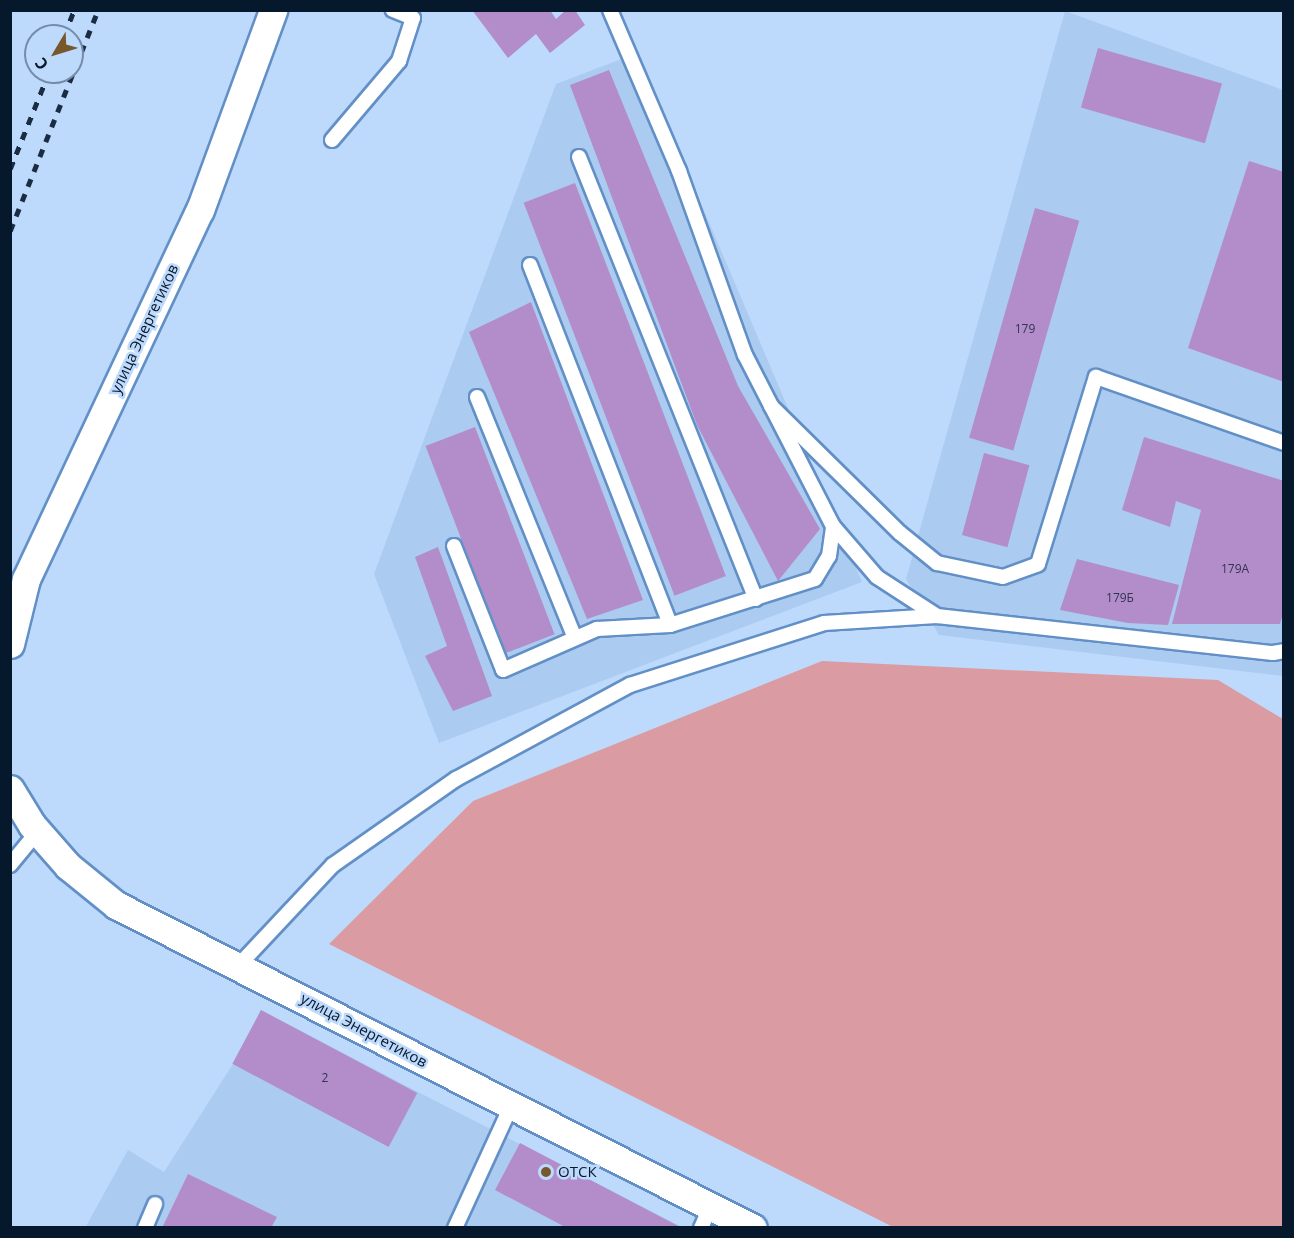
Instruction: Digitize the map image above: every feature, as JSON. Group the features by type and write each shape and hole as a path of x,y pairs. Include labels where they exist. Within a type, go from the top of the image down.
{"street":[{"name":"улица Энергетиков","path":"10,644 26,579 201,210 273,10"},
{"name":"улица Энергетиков","path":"10,789 38,831 68,866 116,905 239,965 511,1106 706,1217 753,1227"}],"lane":[{"path":"332,140 399,61 413,18 393,10"},
{"path":"610,10 679,171 745,355 833,526 877,577 937,616"},
{"path":"579,157 756,599"},
{"path":"530,265 670,625"},
{"path":"771,406 900,533 937,563 1003,578 1038,564 1096,377 1284,443"},
{"path":"477,397 575,638"},
{"path":"454,546 503,670 597,629 670,625 814,579 829,556 833,526"},
{"path":"239,965 333,865 456,779 630,685 824,623 937,616 1273,653 1284,651"},
{"path":"10,865 38,831"},
{"path":"455,1227 511,1106"},
{"path":"145,1227 155,1204"}],"shaded area":[{"path":"1065,11 1283,90 1283,676 939,635 906,579"},
{"path":"637,53 862,582 439,743 374,574 556,84"},
{"path":"822,661 1218,680 1283,719 1283,1227 893,1227 329,944 473,801"},
{"path":"261,1010 682,1227 85,1228 128,1150 164,1172 233,1064"}],"building":[{"path":"472,10 550,10 556,19 566,10 575,10 585,25 550,53 536,34 508,58"},
{"path":"1098,48 1222,84 1205,143 1081,108"},
{"path":"609,70 738,386 820,529 778,581 697,425 570,85"},
{"path":"1249,161 1284,172 1284,382 1188,348"},
{"path":"575,183 726,576 675,596 524,203"},
{"path":"1035,208 1079,221 1013,450 969,438"},
{"path":"531,302 643,600 587,619 469,332"},
{"path":"475,427 555,634 505,653 426,446"},
{"path":"1144,437 1284,481 1284,610 1280,624 1172,624 1201,510 1176,501 1170,527 1122,510"},
{"path":"984,453 1029,465 1007,547 962,535"},
{"path":"438,547 492,696 453,711 425,656 447,646 415,557"},
{"path":"1077,559 1179,585 1168,625 1128,623 1060,610"},
{"path":"261,1010 417,1093 389,1147 232,1064"},
{"path":"520,1143 682,1228 567,1228 495,1190"},
{"path":"188,1174 277,1217 271,1228 162,1228"}],"railway":[{"path":"69,24 74,10"},
{"path":"10,231 98,10"},
{"path":"10,169 44,84"}],"place":[{"name":"ОТСК","path":"546,1172"}]}
